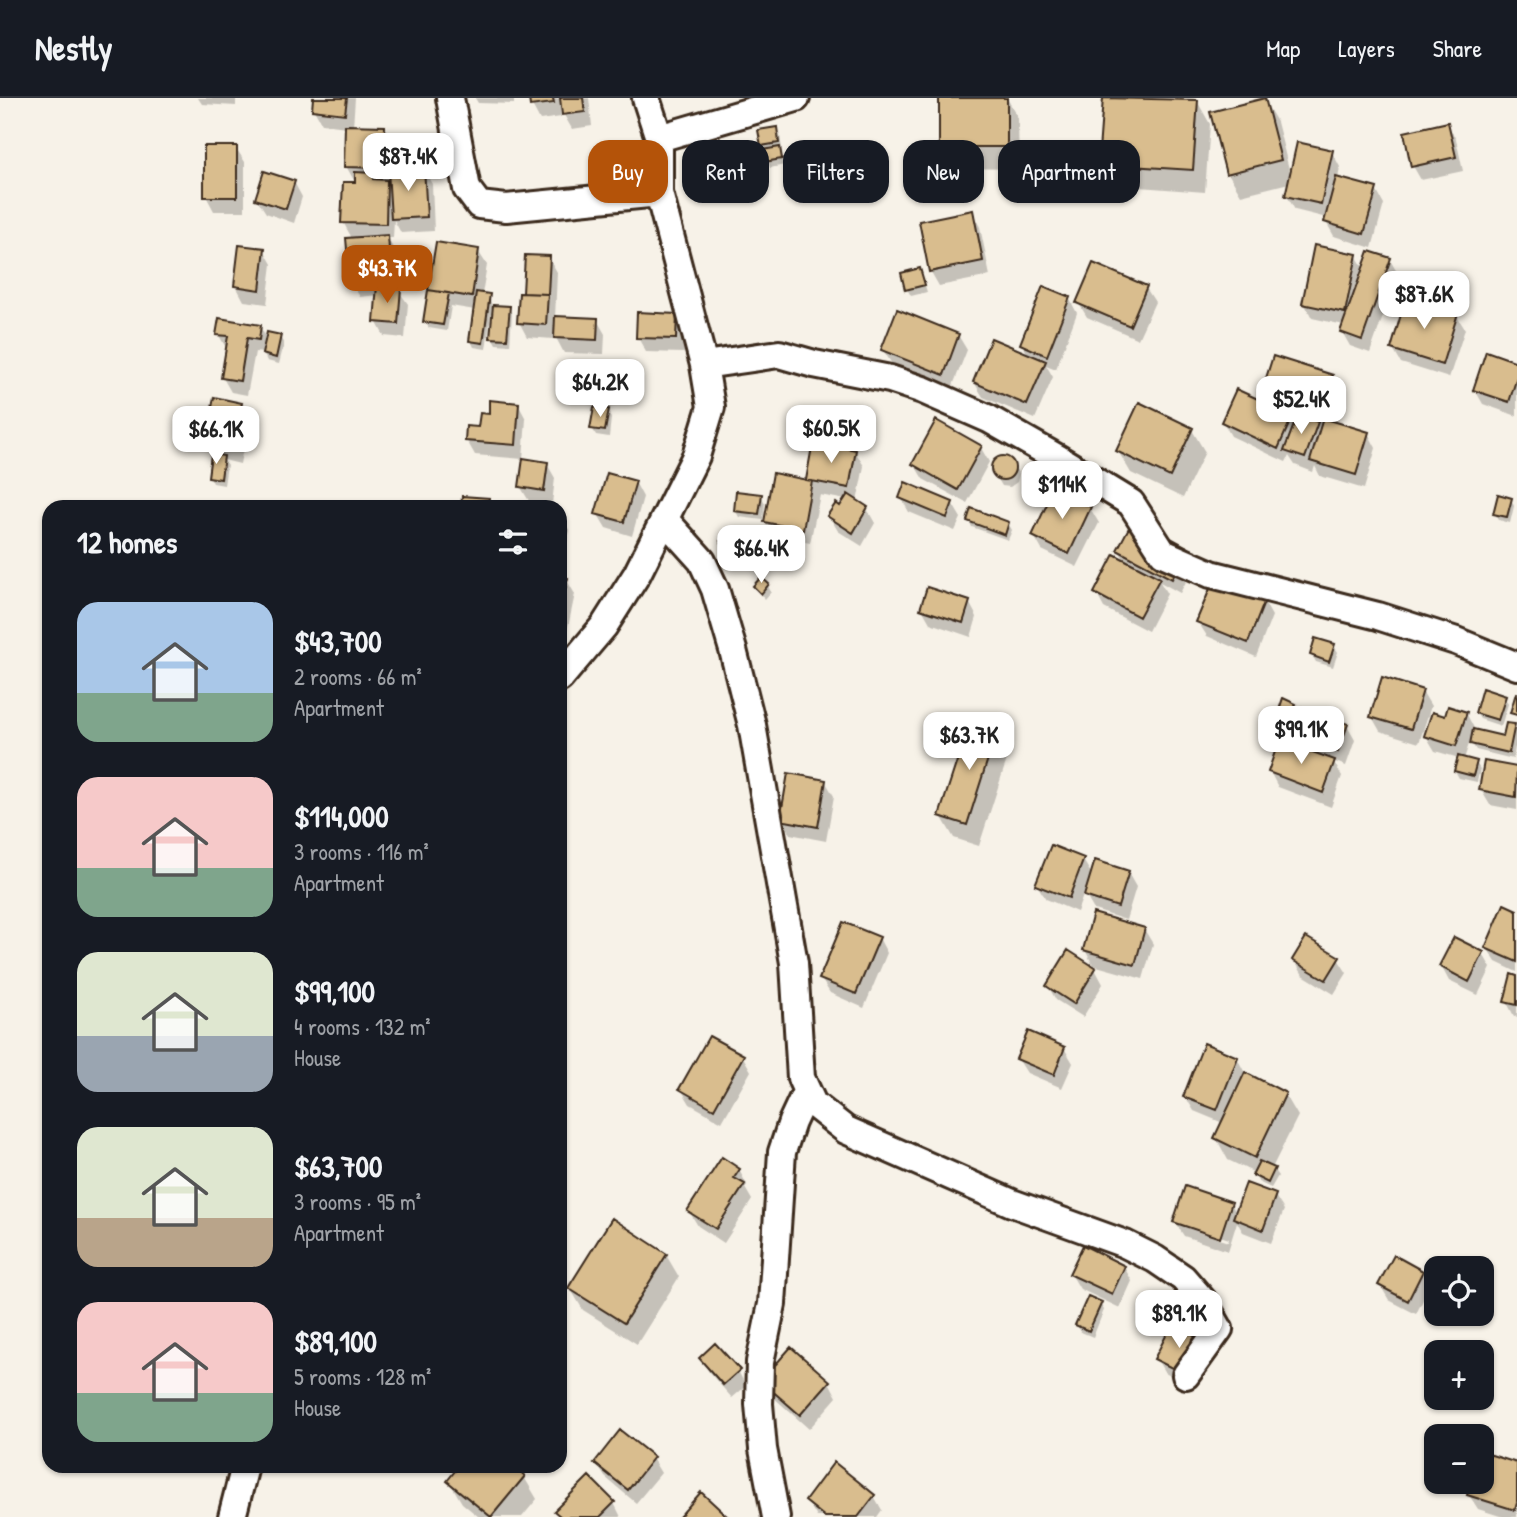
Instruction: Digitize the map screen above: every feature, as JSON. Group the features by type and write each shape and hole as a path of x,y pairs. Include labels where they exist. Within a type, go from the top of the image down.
{"street":[{"path":"450,98 467,189 479,205 506,208 588,200"},
{"path":"646,98 659,138 796,98"},
{"path":"567,670 604,626 637,574 696,456 711,407 704,365 662,203"},
{"path":"704,365 779,354 890,379 923,390 989,419 1059,458 1130,503 1163,553 1211,574 1378,616 1456,641 1517,666"},
{"path":"665,520 702,561 715,590 746,700 794,963 799,1064 806,1092 813,1104 846,1130 1012,1203 1125,1244 1155,1259 1183,1278 1203,1301 1219,1328 1186,1375"},
{"path":"776,1517 762,1438 759,1404 760,1362 772,1304 782,1152 806,1092"},
{"path":"232,1517 244,1473"}],"building":[{"path":"313,98 347,98 345,114 312,110"},
{"path":"529,98 553,98 554,103 530,106"},
{"path":"560,98 583,98 585,112 562,115"},
{"path":"939,98 1007,98 1007,140 998,140 998,147 984,147 984,140 939,140"},
{"path":"1103,98 1198,100 1193,170 1140,167 1140,140 1100,140"},
{"path":"1265,98 1281,160 1226,174 1210,112"},
{"path":"1448,122 1456,157 1411,167 1404,132"},
{"path":"345,125 385,126 384,168 344,167"},
{"path":"777,127 779,143 769,145 769,140 760,140 758,130"},
{"path":"1297,142 1333,150 1321,204 1285,196"},
{"path":"204,146 237,146 237,197 204,197"},
{"path":"780,147 782,159 769,161 769,149"},
{"path":"424,167 427,217 391,219 388,169"},
{"path":"264,171 295,181 286,209 255,199"},
{"path":"355,172 373,173 373,179 387,180 386,224 341,223 343,182 355,182"},
{"path":"1336,177 1377,188 1364,234 1324,222"},
{"path":"973,210 983,261 929,272 919,221"},
{"path":"388,235 391,279 350,283 346,238"},
{"path":"436,242 479,249 472,297 428,290"},
{"path":"239,245 265,248 260,290 234,286"},
{"path":"1314,245 1357,254 1345,313 1302,304"},
{"path":"1369,251 1391,258 1362,340 1340,332"},
{"path":"525,255 550,256 548,294 523,293"},
{"path":"1093,263 1147,286 1130,326 1076,303"},
{"path":"920,268 925,285 905,290 901,273"},
{"path":"377,285 401,288 398,324 374,322"},
{"path":"1043,286 1070,297 1047,356 1020,344"},
{"path":"428,290 449,293 443,325 423,322"},
{"path":"476,292 490,294 483,343 469,341"},
{"path":"519,293 548,294 546,325 517,323"},
{"path":"1406,297 1458,313 1442,365 1391,349"},
{"path":"493,305 510,306 507,339 490,338"},
{"path":"897,309 959,334 944,375 881,350"},
{"path":"637,312 677,314 676,339 636,338"},
{"path":"555,316 598,318 597,340 554,338"},
{"path":"219,318 261,325 259,340 247,338 240,381 221,378 228,336 216,335"},
{"path":"267,332 281,335 276,358 262,354"},
{"path":"991,338 1046,361 1027,405 973,382"},
{"path":"1486,351 1517,362 1517,377 1509,402 1473,390"},
{"path":"1273,356 1333,375 1321,416 1260,397"},
{"path":"1236,389 1293,415 1278,449 1221,422"},
{"path":"214,397 242,403 232,450 205,444"},
{"path":"489,400 519,403 516,445 465,441 466,426 478,427 480,413 489,414"},
{"path":"1139,402 1193,428 1170,477 1116,451"},
{"path":"594,407 609,409 605,431 590,429"},
{"path":"1298,414 1318,422 1305,458 1284,451"},
{"path":"1323,418 1369,432 1356,475 1310,461"},
{"path":"936,420 982,446 958,490 912,464"},
{"path":"813,441 856,450 849,488 806,480"},
{"path":"211,454 224,456 221,479 208,477"},
{"path":"1003,456 1012,459 1015,468 1012,477 1003,480 994,477 991,468 994,459"},
{"path":"523,458 548,462 544,491 519,487"},
{"path":"607,473 636,481 624,522 595,514"},
{"path":"773,473 812,481 803,530 764,522"},
{"path":"905,482 953,502 947,518 899,498"},
{"path":"1054,489 1091,507 1069,554 1032,536"},
{"path":"736,491 762,494 759,514 734,511"},
{"path":"848,494 868,507 853,533 827,516 836,503 840,506"},
{"path":"1498,494 1512,498 1507,517 1493,514"},
{"path":"462,496 489,498 489,500 462,500"},
{"path":"971,508 1009,522 1005,535 967,521"},
{"path":"1134,518 1189,548 1172,579 1117,550"},
{"path":"730,535 737,548 728,554 720,541"},
{"path":"1114,554 1160,578 1139,617 1094,593"},
{"path":"761,577 769,584 761,594 753,586"},
{"path":"1214,579 1265,600 1248,643 1196,622"},
{"path":"927,587 970,601 963,623 920,609"},
{"path":"1315,638 1335,644 1329,662 1310,655"},
{"path":"1382,677 1423,690 1411,729 1370,717"},
{"path":"1482,688 1506,696 1498,720 1475,713"},
{"path":"1517,693 1517,715 1510,713"},
{"path":"1283,698 1296,704 1292,715 1279,710"},
{"path":"1448,706 1467,712 1456,746 1424,736 1432,712 1445,716"},
{"path":"1302,707 1348,724 1338,752 1292,735"},
{"path":"971,718 998,727 967,825 939,816"},
{"path":"1506,723 1515,724 1509,753 1470,744 1473,729 1503,736"},
{"path":"1279,740 1335,760 1323,793 1268,772"},
{"path":"1458,756 1477,761 1473,776 1454,771"},
{"path":"1484,761 1517,767 1516,797 1479,790"},
{"path":"788,773 826,780 818,827 780,820"},
{"path":"1051,845 1084,858 1069,898 1035,885"},
{"path":"1095,860 1129,871 1118,907 1084,896"},
{"path":"1504,904 1517,910 1517,962 1485,948"},
{"path":"1093,913 1145,928 1135,965 1083,950"},
{"path":"843,922 880,937 856,994 819,979"},
{"path":"1306,937 1340,957 1326,980 1292,960"},
{"path":"1454,937 1484,952 1469,982 1439,966"},
{"path":"1068,950 1096,968 1074,1004 1046,986"},
{"path":"1511,974 1517,976 1517,1005 1504,1002"},
{"path":"1028,1031 1065,1047 1054,1075 1016,1059"},
{"path":"709,1036 744,1055 714,1109 679,1089"},
{"path":"1204,1043 1238,1057 1217,1110 1183,1097"},
{"path":"1245,1072 1286,1093 1255,1158 1214,1138"},
{"path":"722,1157 740,1169 734,1178 745,1184 716,1229 687,1211"},
{"path":"1259,1161 1275,1168 1268,1183 1252,1175"},
{"path":"1246,1183 1276,1194 1263,1230 1233,1218"},
{"path":"1185,1186 1232,1202 1220,1238 1173,1222"},
{"path":"612,1218 667,1254 624,1323 568,1288"},
{"path":"1083,1245 1125,1266 1112,1294 1069,1274"},
{"path":"1394,1255 1423,1271 1408,1301 1378,1285"},
{"path":"1088,1296 1102,1302 1089,1331 1075,1325"},
{"path":"1172,1324 1204,1341 1186,1375 1154,1359"},
{"path":"715,1343 740,1370 723,1385 699,1358"},
{"path":"791,1347 830,1381 800,1415 761,1381"},
{"path":"620,1430 654,1457 628,1490 594,1463"},
{"path":"1494,1456 1517,1463 1515,1510 1467,1495 1494,1494"},
{"path":"834,1462 875,1495 858,1517 825,1517 805,1501"},
{"path":"453,1473 522,1473 525,1476 491,1517 447,1481"},
{"path":"589,1476 615,1502 600,1517 561,1517 554,1511"},
{"path":"701,1492 728,1517 679,1517"}]}
